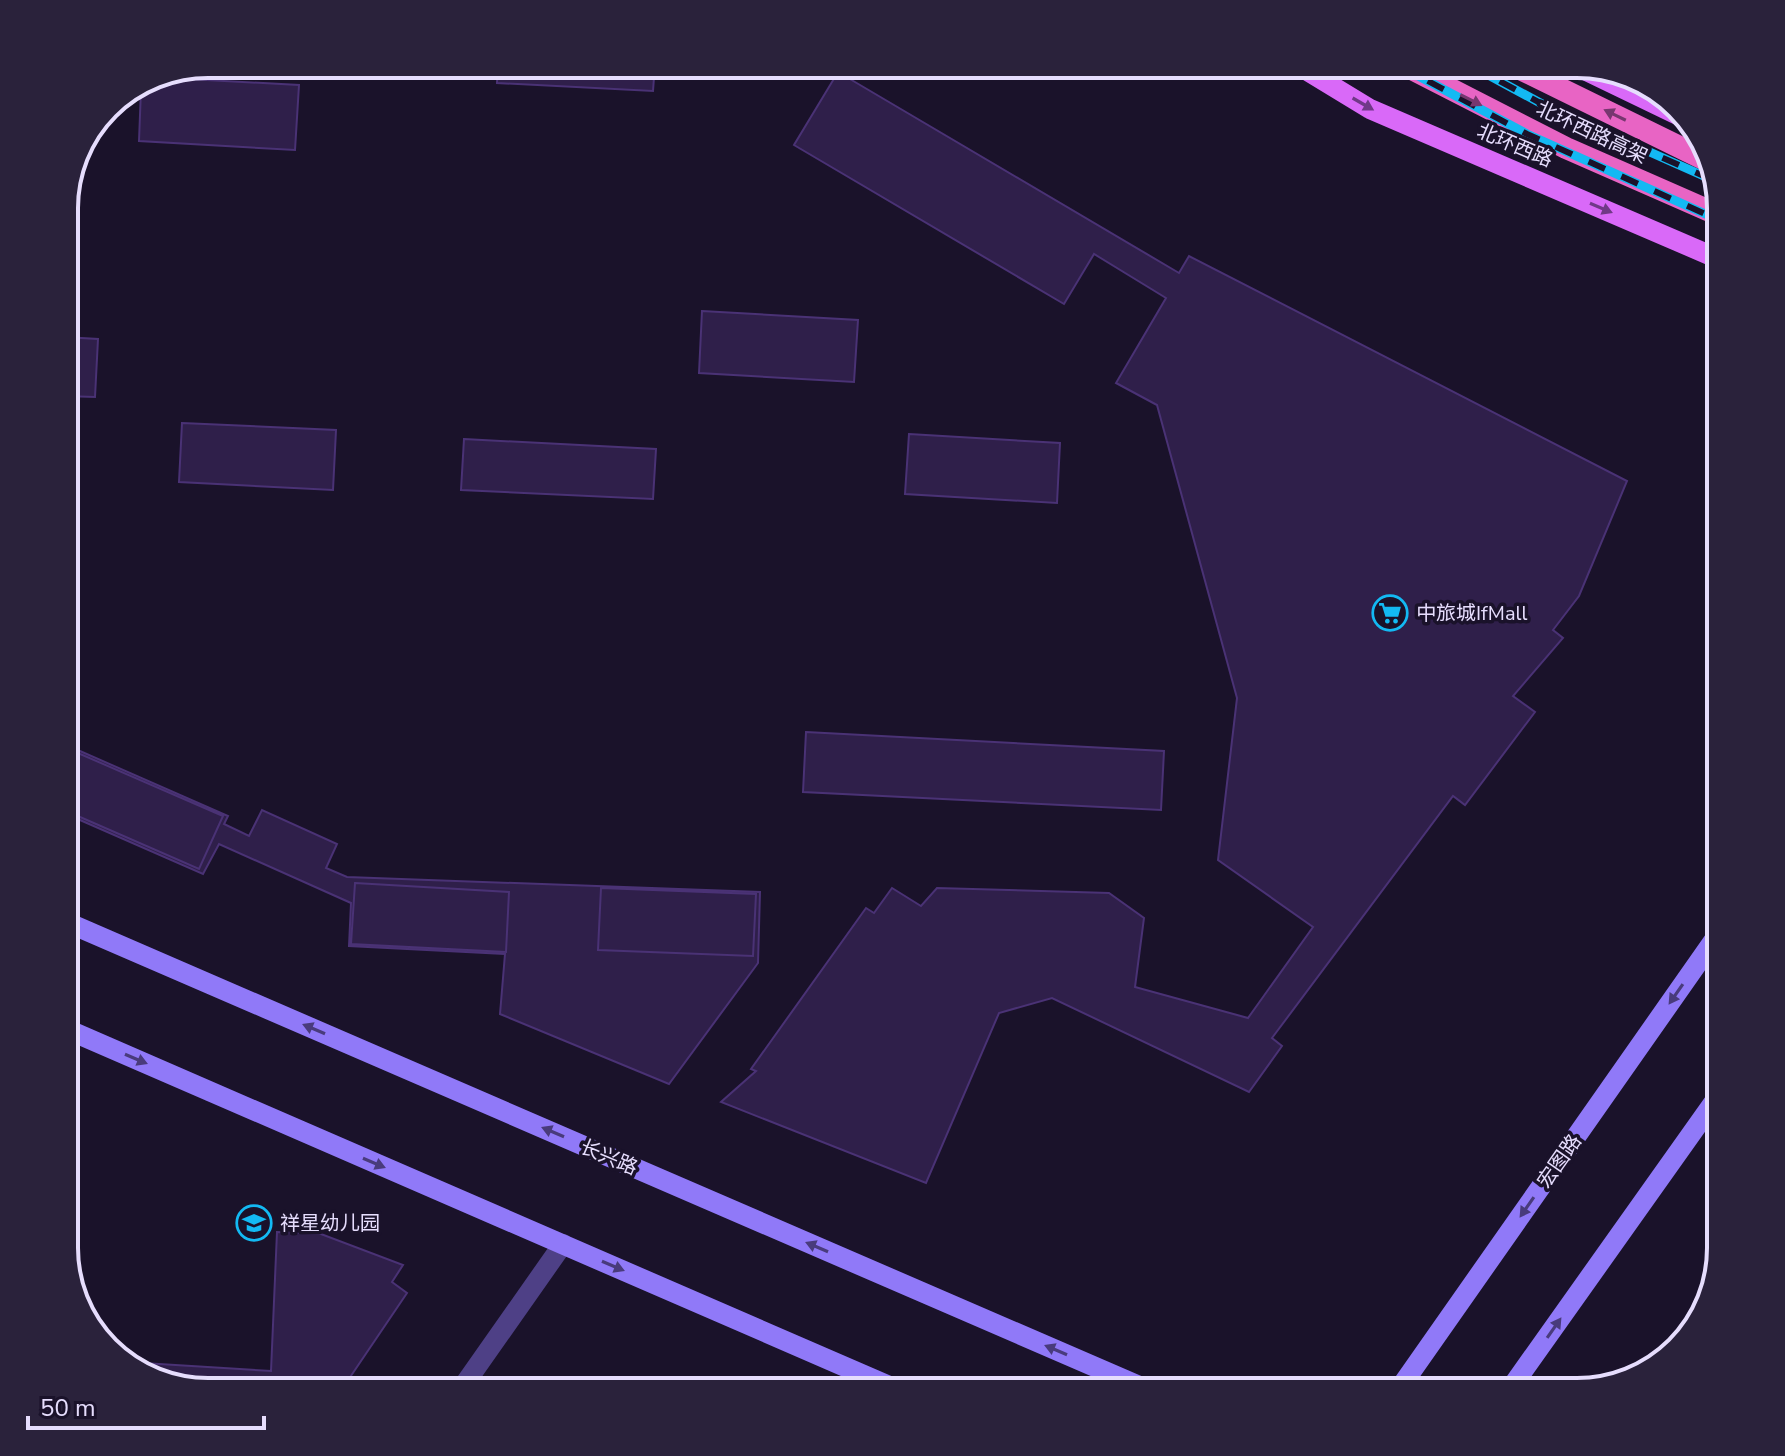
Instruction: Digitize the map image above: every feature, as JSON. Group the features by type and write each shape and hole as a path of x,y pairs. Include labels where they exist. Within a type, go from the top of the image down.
{"highway":[{"name":"北环西路高架","path":"1429,78 1566,148 1707,210"},
{"name":"北环西路高架","path":"1539,78 1696,155"}],"main road":[{"name":"北环西路","path":"1319,78 1370,109 1707,254"},
{"path":"1612,83 1654,104"},
{"name":"长兴路","path":"78,927 1121,1378"},
{"name":"宏图路","path":"1407,1378 1707,950"},
{"path":"78,1034 871,1378"},
{"path":"1518,1378 1707,1112"}],"street":[{"path":"469,1378 563,1244"}],"building":[{"path":"497,78 654,78 653,91 497,83"},
{"name":"中旅城IfMall","path":"834,78 848,78 1179,273 1189,256 1627,481 1579,596 1553,630 1563,638 1513,696 1535,712 1465,805 1453,796 1272,1038 1282,1046 1249,1092 1052,998 999,1013 926,1183 721,1102 756,1071 751,1069 866,908 874,913 892,888 921,906 937,888 1109,893 1144,918 1135,987 1248,1018 1313,927 1218,860 1237,698 1157,405 1116,383 1166,298 1094,254 1064,304 794,145"},
{"path":"191,79 299,85 295,150 139,141 141,97 166,85"},
{"path":"702,311 858,320 854,382 699,373"},
{"path":"78,338 98,339 95,397 78,396"},
{"path":"182,423 336,430 333,490 179,482"},
{"path":"909,434 1060,443 1057,503 905,494"},
{"path":"464,439 656,449 653,499 461,490"},
{"path":"806,732 1164,751 1161,810 803,792"},
{"path":"78,750 228,816 224,824 249,836 262,810 337,844 326,868 347,877 760,892 758,963 669,1084 500,1014 505,954 349,946 351,903 219,844 203,874 78,819"},
{"path":"78,753 223,816 199,869 78,816"},
{"path":"355,883 509,892 506,952 351,944"},
{"path":"601,888 756,894 753,956 598,950"},
{"path":"277,1232 321,1234 403,1265 392,1282 407,1293 349,1378 208,1378 183,1376 150,1363 271,1371"}],"railway":[{"path":"1422,78 1527,134 1707,215"},
{"path":"1494,78 1544,105 1703,176"}],"place":[{"name":"中旅城IfMall","path":"1390,613"},
{"name":"祥星幼儿园","path":"254,1223"}]}
